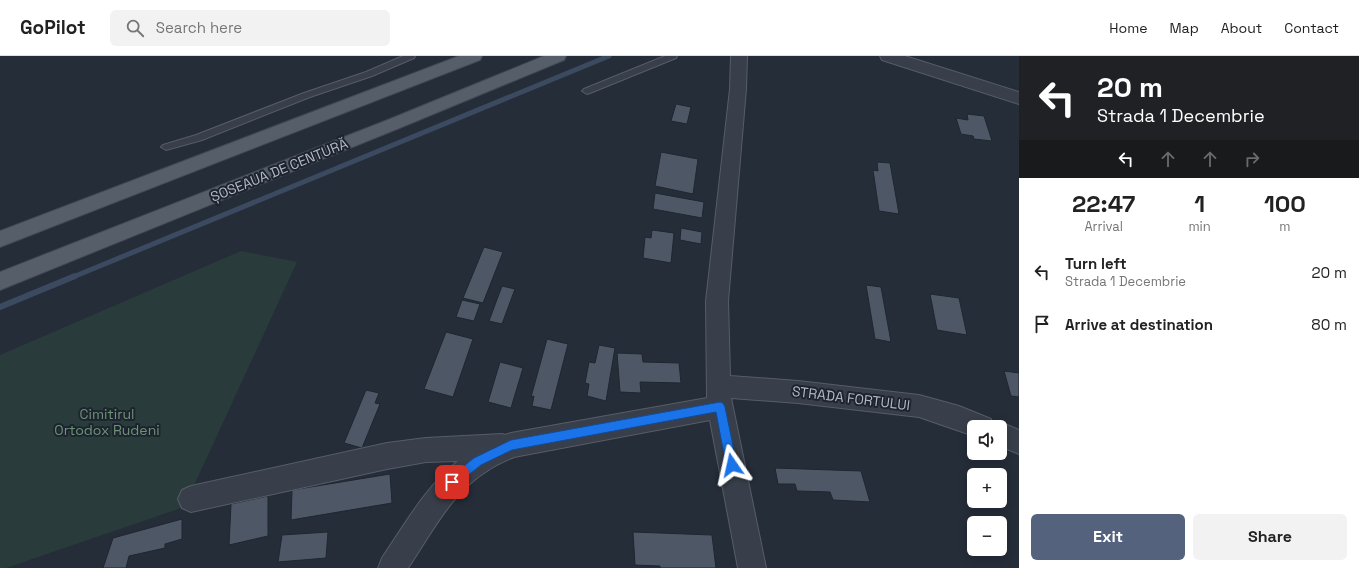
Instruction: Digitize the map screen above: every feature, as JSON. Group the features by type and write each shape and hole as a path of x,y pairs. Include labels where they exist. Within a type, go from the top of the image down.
{"main road":[{"path":"0,239 474,56"},
{"name":"ȘOSEAUA DE CENTURĂ","path":"0,281 396,123 558,56"}],"street":[{"path":"739,56 737,97 717,301 719,396 752,568"},
{"path":"888,56 1019,98"},
{"name":"STRADA FORTULUI","path":"511,445 719,396 798,392 918,406 967,421"},
{"path":"1007,437 1019,442"},
{"path":"191,499 387,456 426,450 511,445"},
{"path":"392,568 435,503 452,482 477,462 511,445"}],"lane":[{"path":"166,147 199,138 307,95 369,74 411,56"},
{"path":"587,90 673,56"}],"green space":[{"name":"Cimitirul Ortodox Rudeni","path":"241,251 297,262 184,507 6,568 0,568 0,355"}],"building":[{"path":"676,104 691,107 687,124 671,121"},
{"path":"967,114 984,116 992,141 974,139 973,136 961,134 956,118 968,120"},
{"path":"661,152 698,159 693,194 655,186"},
{"path":"877,162 890,163 899,214 879,211 873,170 878,171"},
{"path":"655,193 704,202 702,218 653,209"},
{"path":"681,228 702,232 701,244 680,240"},
{"path":"652,230 674,233 671,263 643,258 645,237 651,238"},
{"path":"484,247 503,252 483,303 463,298"},
{"path":"866,285 881,287 891,342 875,339"},
{"path":"502,286 515,289 502,324 489,321"},
{"path":"930,294 959,298 967,335 937,330"},
{"path":"462,300 480,304 474,321 456,317"},
{"path":"446,332 473,339 453,397 424,389"},
{"path":"547,339 568,344 551,410 532,406 534,396 531,397"},
{"path":"599,345 615,348 606,401 587,396 589,384 585,383 589,362 595,363"},
{"path":"617,353 642,354 643,362 679,363 681,383 640,382 641,393 620,392"},
{"path":"500,362 523,368 511,408 488,402"},
{"path":"1004,371 1019,373 1019,397 1011,396"},
{"path":"366,390 379,393 375,403 380,404 362,448 344,443"},
{"path":"775,468 861,471 870,502 833,500 830,492 797,491 795,484 778,484"},
{"path":"390,474 392,503 291,520 292,490"},
{"path":"268,496 268,536 229,545 231,504"},
{"path":"182,519 182,539 165,544 165,548 129,556 126,568 103,568 113,538"},
{"path":"328,532 326,558 278,562 282,535"},
{"path":"633,532 712,535 716,568 660,568 660,566 635,565"}],"waterway":[{"path":"73,277 609,56"},
{"path":"0,307 75,276"}],"route":[{"path":"452,482 477,462 511,445 720,407 732,465"}]}
